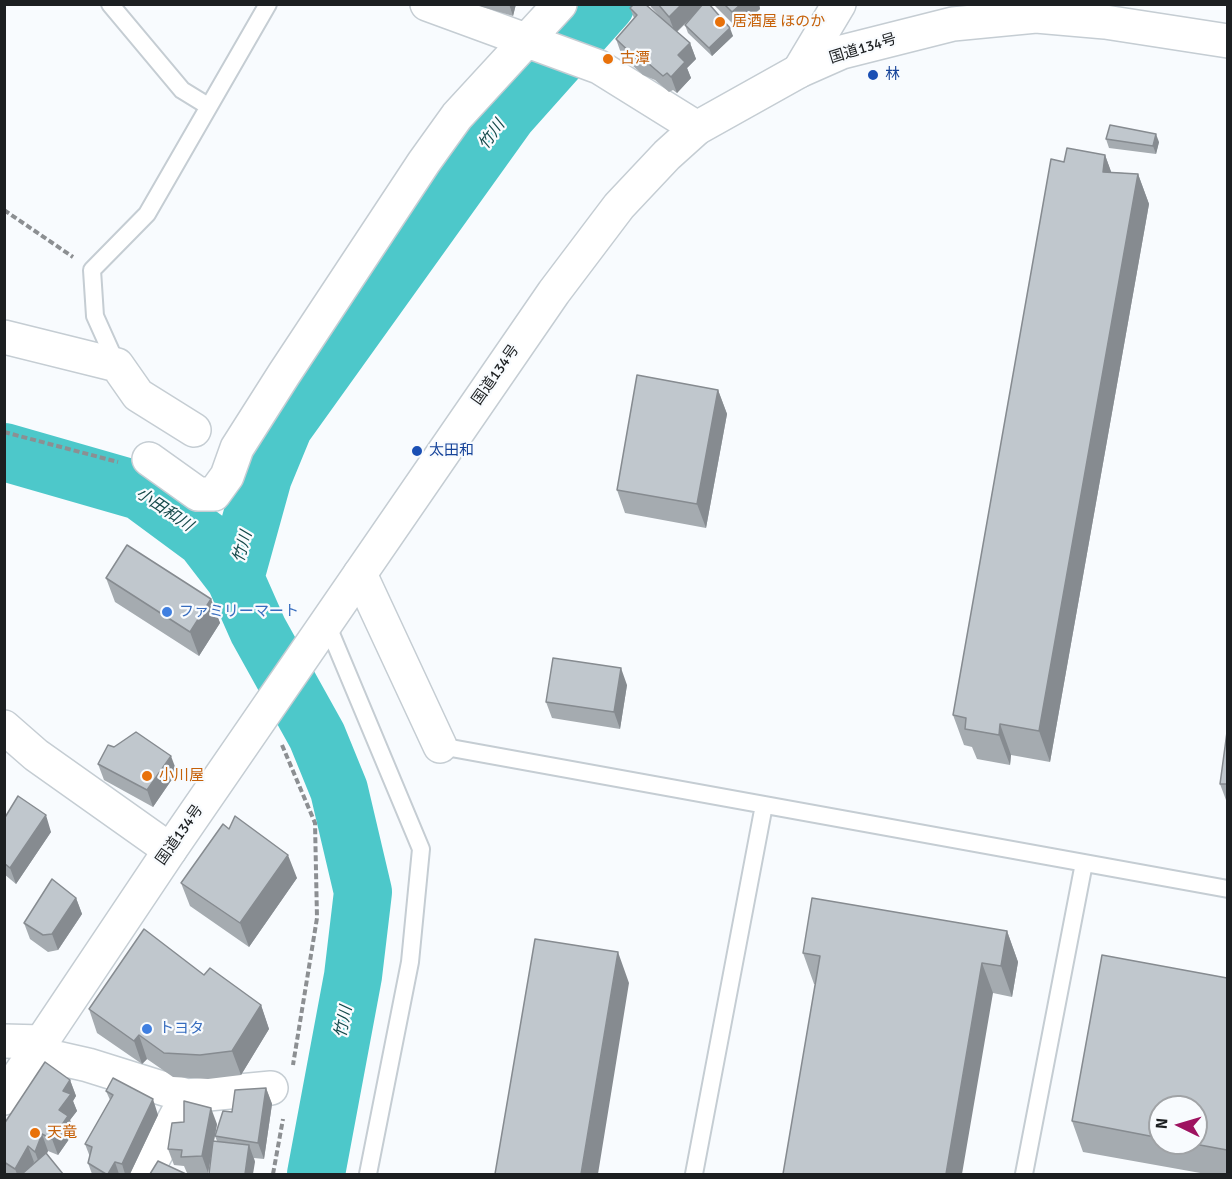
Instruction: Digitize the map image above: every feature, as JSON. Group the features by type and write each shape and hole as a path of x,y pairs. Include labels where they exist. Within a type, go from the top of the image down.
{"main road":[{"path":"427,4 599,67 697,128"},
{"path":"149,459 198,494 214,494 227,476 237,448 272,392 424,162 457,116 560,4"},
{"path":"799,71 839,4"},
{"name":"国道134号","path":"4,1098 170,850 554,292 619,206 667,154 697,128 799,71 842,52 953,24 1036,16 1106,13 1227,41"},
{"path":"4,337 117,365 138,395 194,430"},
{"path":"360,574 440,747"},
{"path":"4,727 36,755 170,850"},
{"path":"4,1041 38,1048 186,1096 282,1092"},
{"path":"145,1174 186,1096"}],"lane":[{"path":"110,4 182,90 208,106"},
{"path":"117,365 95,316 92,270 147,214 268,4"},
{"path":"327,624 421,849 410,962 368,1174"},
{"path":"440,747 1227,889"},
{"path":"694,1174 764,805"},
{"path":"1024,1174 1084,863"}],"path":[{"path":"4,210 92,270"},
{"path":"4,432 135,466 149,459"},
{"path":"261,719 278,736 315,823 317,918 282,1092 273,1174"}],"building":[{"path":"634,4 645,4 690,43 678,55 685,62 671,77 667,73 663,76 649,64 637,59 616,39 637,15 630,8"},
{"path":"658,4 682,4 669,17"},
{"path":"703,4 709,4 730,28 709,48 685,25"},
{"path":"724,4 741,4 732,12"},
{"path":"1110,125 1156,134 1153,146 1106,139"},
{"path":"1067,148 1105,155 1103,172 1138,174 1039,731 1000,724 999,735 965,729 966,718 953,715 1051,159 1064,162"},
{"path":"637,375 718,390 697,504 617,490"},
{"path":"127,545 211,599 190,632 106,578"},
{"path":"553,658 621,668 614,712 546,702"},
{"path":"136,732 171,756 147,790 98,764 108,745 114,747"},
{"path":"1227,732 1227,784 1220,784"},
{"path":"18,796 46,815 10,868 4,863 4,819"},
{"path":"235,816 288,855 240,923 181,883 223,824 229,829"},
{"path":"52,879 76,898 52,934 43,935 24,923"},
{"path":"812,898 1007,931 1001,966 982,963 946,1174 783,1174 820,956 803,953"},
{"path":"144,929 204,975 210,968 261,1005 232,1051 200,1055 164,1053 139,1035 134,1041 89,1009"},
{"path":"535,939 618,952 581,1174 495,1174"},
{"path":"1102,955 1227,978 1227,1150 1208,1146 1208,1095 1148,1095 1148,1136 1072,1121"},
{"path":"45,1062 70,1080 63,1091 71,1094 59,1110 68,1116 52,1139 42,1134 35,1152 28,1146 15,1169 4,1162 4,1124"},
{"path":"113,1078 153,1099 122,1164 115,1162 106,1174 88,1163 92,1147 85,1144 113,1095 106,1091"},
{"path":"266,1088 258,1143 215,1136 223,1111 232,1112 235,1090"},
{"path":"184,1101 211,1108 202,1156 181,1157 182,1150 168,1149 172,1123 184,1122"},
{"path":"213,1141 249,1145 245,1174 209,1174"},
{"path":"46,1153 63,1174 22,1174"},
{"path":"158,1161 186,1174 150,1174"}],"waterway":[{"name":"竹川","path":"235,578 263,477 284,426 507,115 606,4"},
{"name":"竹川","path":"4,452 140,491 205,539 235,578 258,630 317,736 339,790 363,892 353,976 316,1174"}],"place":[{"name":"居酒屋 ほのか","path":"720,22"},
{"name":"古潭","path":"608,59"},
{"name":"林","path":"873,75"},
{"name":"太田和","path":"417,451"},
{"name":"ファミリーマート","path":"167,612"},
{"name":"小川屋","path":"147,776"},
{"name":"トヨタ","path":"147,1029"},
{"name":"天竜","path":"35,1133"}],"water label":[{"name":"小田和川","path":"164,510"}]}
